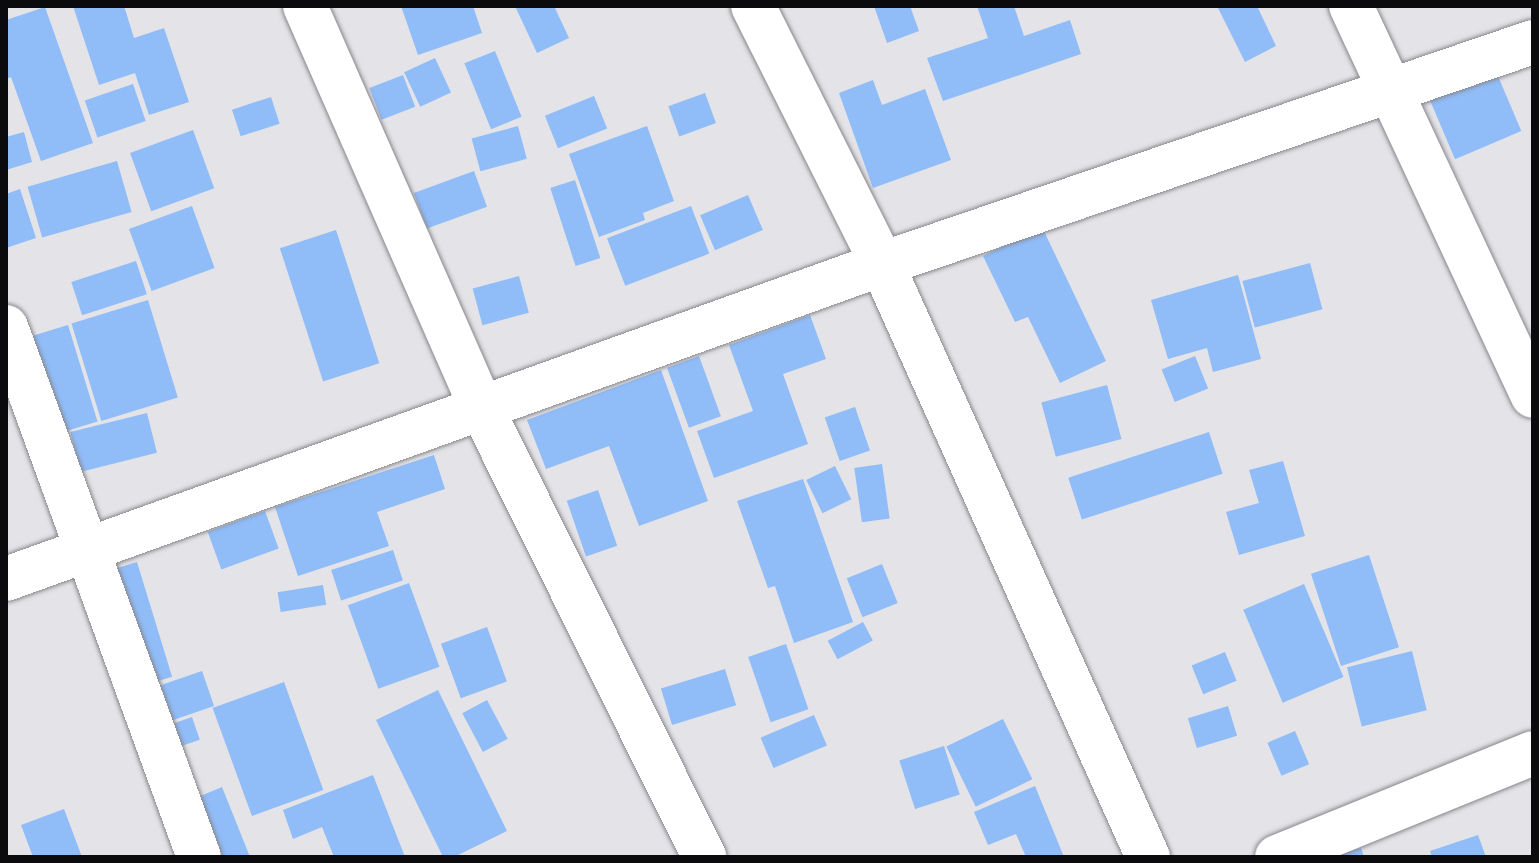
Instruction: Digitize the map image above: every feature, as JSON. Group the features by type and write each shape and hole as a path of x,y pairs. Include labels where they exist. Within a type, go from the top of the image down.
{"street":[{"path":"305,6 483,411 704,857"},
{"path":"753,6 882,264 1148,857"},
{"path":"1351,6 1533,396"},
{"path":"6,579 483,411 882,264 1533,42"},
{"path":"6,327 90,547 199,857"},
{"path":"1277,857 1533,753"}],"building":[{"path":"73,6 124,6 134,38 164,28 189,102 149,115 135,73 99,85"},
{"path":"401,6 473,6 482,33 418,55"},
{"path":"515,6 554,6 569,38 537,53"},
{"path":"874,6 910,6 919,31 887,43"},
{"path":"977,6 1014,6 1024,36 1070,20 1081,54 943,101 927,58 988,38"},
{"path":"1217,6 1257,6 1276,46 1245,62"},
{"path":"45,7 93,143 41,161 11,77 6,79 6,20"},
{"path":"495,51 522,117 491,129 464,63"},
{"path":"435,58 451,92 420,107 404,72"},
{"path":"1492,62 1521,131 1455,159 1426,90"},
{"path":"403,75 415,107 382,120 369,88"},
{"path":"873,80 882,105 925,89 951,160 873,188 839,93"},
{"path":"133,84 146,121 97,137 85,101"},
{"path":"705,93 716,123 679,136 668,106"},
{"path":"594,96 607,128 558,148 545,116"},
{"path":"271,97 280,124 241,136 232,110"},
{"path":"518,126 527,159 480,171 472,138"},
{"path":"647,126 674,201 643,213 645,220 599,237 569,154"},
{"path":"193,130 214,188 151,211 130,153"},
{"path":"24,132 32,162 6,170 6,137"},
{"path":"117,161 132,212 42,238 28,187"},
{"path":"474,171 487,207 427,229 414,193"},
{"path":"575,180 600,258 576,266 550,188"},
{"path":"20,189 36,238 6,248 6,194"},
{"path":"748,195 763,230 715,250 700,215"},
{"path":"192,206 215,268 152,291 129,229"},
{"path":"691,206 709,254 625,286 607,238"},
{"path":"1042,227 1106,361 1060,383 1028,317 1015,322 983,256"},
{"path":"336,230 379,363 323,381 280,248"},
{"path":"136,261 147,294 82,315 71,282"},
{"path":"1310,263 1322,309 1255,327 1242,281"},
{"path":"1238,275 1261,359 1213,372 1207,348 1168,359 1151,300"},
{"path":"519,276 529,313 482,325 473,288"},
{"path":"148,300 178,398 101,421 71,323"},
{"path":"810,315 826,359 783,374 808,444 714,478 697,431 753,411 729,345"},
{"path":"68,325 98,422 57,434 28,337"},
{"path":"699,356 721,416 689,428 667,368"},
{"path":"1195,356 1208,388 1175,402 1162,369"},
{"path":"661,370 708,501 639,526 609,446 546,469 527,420"},
{"path":"1107,385 1121,439 1056,457 1041,403"},
{"path":"855,407 870,450 840,461 825,417"},
{"path":"147,413 157,453 80,472 70,432"},
{"path":"1209,432 1223,474 1082,520 1068,478"},
{"path":"434,455 445,489 377,512 389,546 298,576 275,507"},
{"path":"1283,461 1305,536 1239,555 1226,512 1259,503 1249,470"},
{"path":"882,464 890,518 862,522 854,468"},
{"path":"835,466 851,499 822,513 806,480"},
{"path":"803,479 853,622 794,643 775,586 768,588 737,501"},
{"path":"598,490 617,546 586,557 567,501"},
{"path":"265,511 279,549 221,569 208,532"},
{"path":"393,550 403,580 341,601 331,570"},
{"path":"1369,555 1399,647 1341,666 1311,574"},
{"path":"137,562 172,677 132,689 97,574"},
{"path":"882,564 898,603 863,617 847,578"},
{"path":"409,583 439,667 378,689 348,605"},
{"path":"1304,584 1343,677 1283,703 1243,610"},
{"path":"323,585 326,605 281,612 278,592"},
{"path":"863,622 873,641 838,659 828,641"},
{"path":"487,627 507,682 461,698 441,644"},
{"path":"786,644 808,709 771,722 748,657"},
{"path":"1412,651 1427,710 1362,726 1347,667"},
{"path":"1225,652 1237,681 1203,694 1192,665"},
{"path":"725,669 736,705 672,725 661,689"},
{"path":"202,671 214,706 157,726 145,691"},
{"path":"284,682 323,790 252,816 213,708"},
{"path":"438,690 507,831 454,857 443,857 376,720"},
{"path":"487,700 508,739 483,752 462,713"},
{"path":"1228,706 1237,736 1197,748 1188,718"},
{"path":"814,715 827,745 774,768 761,738"},
{"path":"192,717 200,740 167,751 159,728"},
{"path":"1003,719 1032,779 976,807 946,747"},
{"path":"1295,731 1309,764 1281,776 1267,743"},
{"path":"944,746 960,795 915,809 899,761"},
{"path":"373,775 405,857 334,857 322,827 293,839 283,810"},
{"path":"1035,786 1064,857 1026,857 1016,834 988,845 974,812"},
{"path":"222,787 250,857 209,857 186,802"},
{"path":"64,809 82,857 33,857 21,825"},
{"path":"1478,835 1486,857 1432,857 1430,851"},
{"path":"1361,848 1364,857 1335,857 1335,856"}]}
